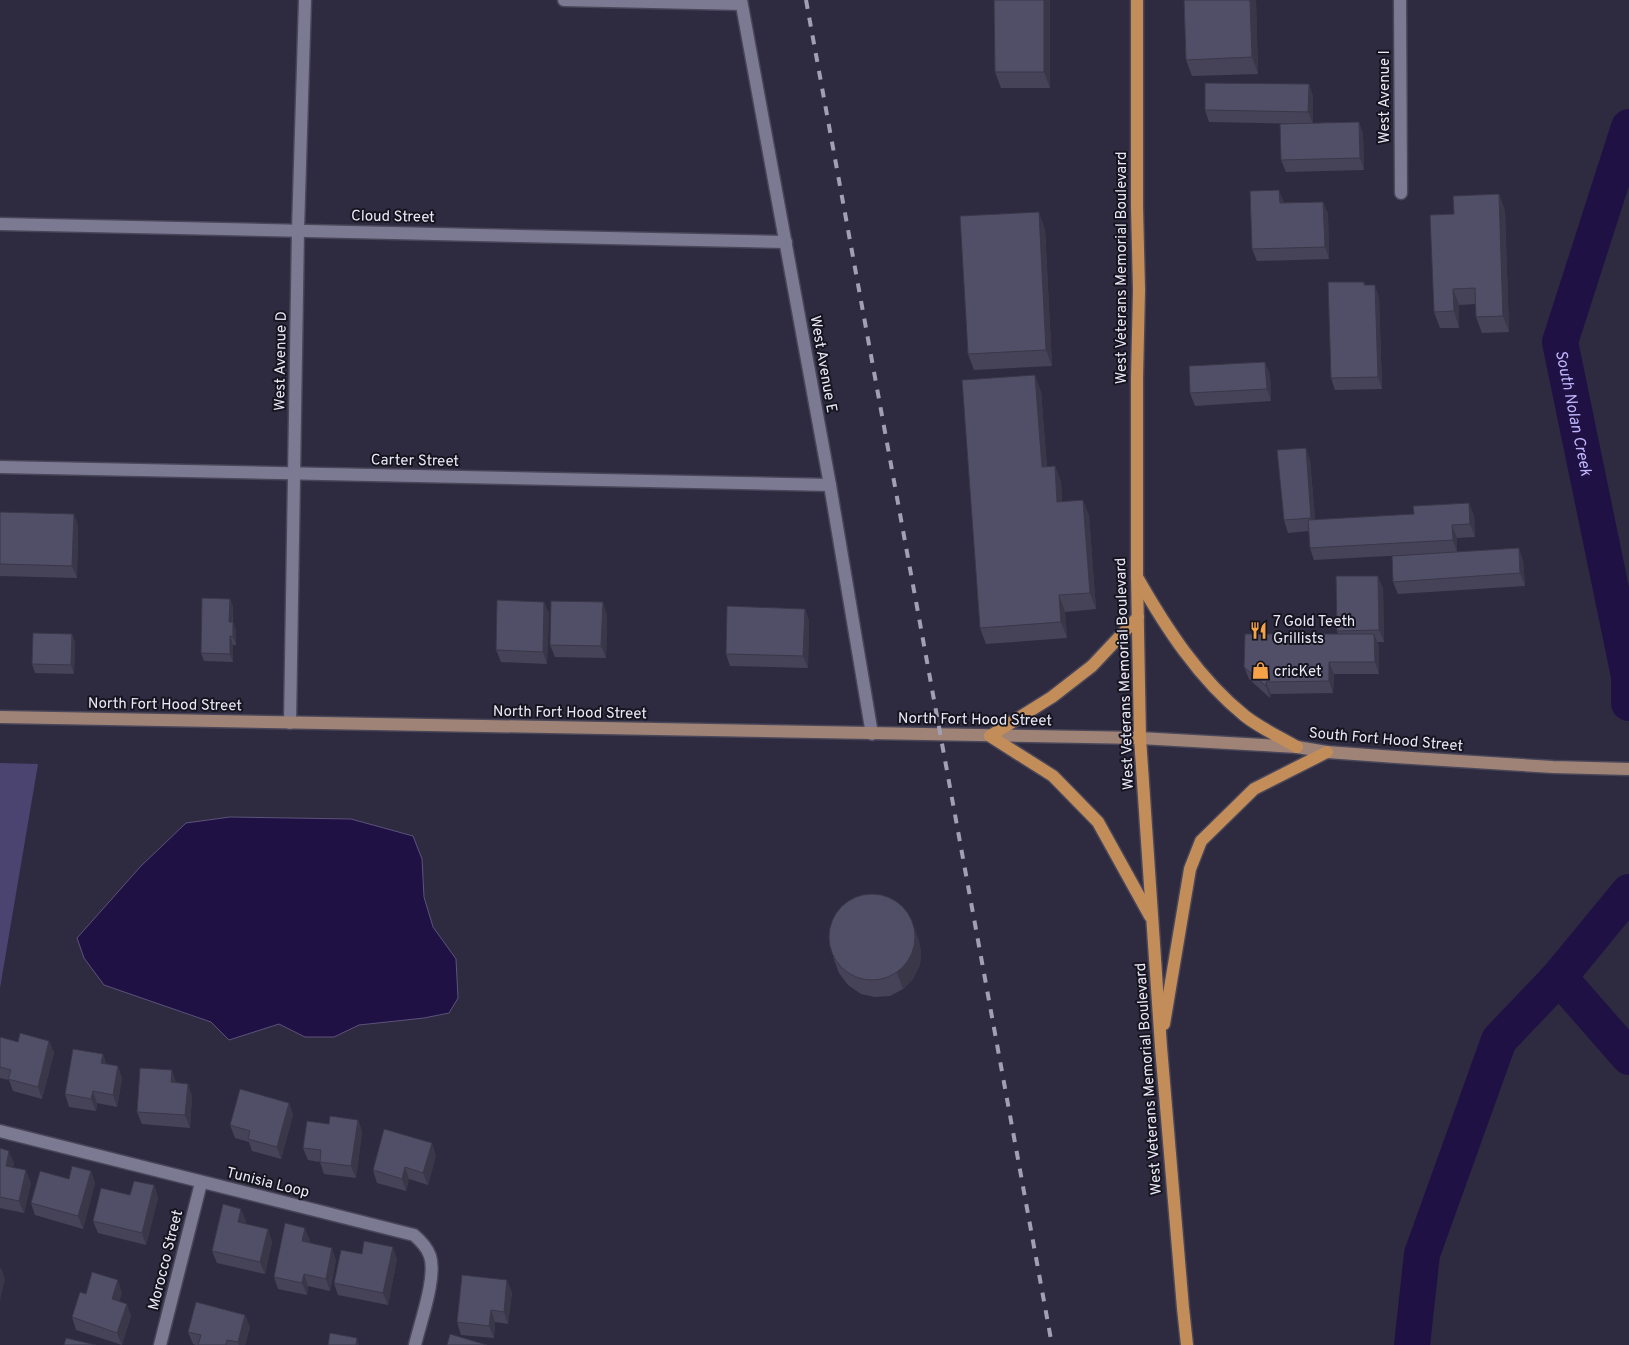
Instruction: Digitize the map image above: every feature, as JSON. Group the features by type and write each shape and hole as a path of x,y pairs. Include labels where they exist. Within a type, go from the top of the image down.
{"main road":[{"name":"West Veterans Memorial Boulevard","path":"1137,0 1139,290 1136,576 1140,738 1161,1047 1187,1345"},
{"path":"1136,576 1174,638 1210,682 1245,716 1297,747"},
{"path":"1138,617 1092,666 1052,697 990,736 1053,776 1098,822 1152,921"},
{"name":"North Fort Hood Street","path":"0,717 1140,738"},
{"name":"South Fort Hood Street","path":"1140,738 1297,747 1327,752 1553,767 1629,769"},
{"path":"1161,1047 1190,869 1201,841 1254,788 1327,752"}],"street":[{"name":"West Avenue D","path":"290,723 298,230 306,0"},
{"path":"564,0 741,2"},
{"name":"West Avenue I","path":"1400,0 1401,193"},
{"name":"West Avenue E","path":"741,2 830,485 872,734"},
{"name":"Cloud Street","path":"0,224 786,242"},
{"name":"Carter Street","path":"0,467 830,485"},
{"name":"Tunisia Loop","path":"0,1131 414,1235 423,1243 430,1256 433,1272 415,1345"},
{"name":"Morocco Street","path":"160,1345 201,1182"}],"shaded area":[{"path":"0,763 38,764 0,988"},
{"path":"230,817 351,819 413,836 422,859 424,897 433,927 456,959 458,998 449,1013 424,1018 359,1025 334,1037 305,1037 279,1024 229,1040 211,1022 104,985 84,958 77,938 141,866 186,823"}],"building":[{"path":"994,0 1044,0 1044,72 995,72"},
{"path":"1184,0 1250,0 1252,57 1186,60"},
{"path":"1205,83 1309,84 1308,112 1205,110"},
{"path":"1359,122 1360,158 1281,160 1280,124"},
{"path":"1279,190 1280,203 1323,202 1325,247 1252,249 1250,191"},
{"path":"1499,194 1503,316 1476,317 1475,288 1453,289 1454,311 1434,312 1430,215 1454,214 1453,196"},
{"path":"1039,212 1046,350 968,354 960,216"},
{"path":"1328,282 1364,282 1364,285 1375,285 1378,377 1331,378"},
{"path":"1265,362 1267,389 1190,393 1189,366"},
{"path":"1035,375 1042,467 1055,466 1057,502 1083,500 1090,593 1059,595 1061,622 980,628 962,380"},
{"path":"1306,448 1311,518 1284,520 1277,450"},
{"path":"1469,503 1470,524 1452,525 1453,540 1310,548 1308,520 1414,514 1413,506"},
{"path":"0,512 74,514 72,566 0,564"},
{"path":"1519,548 1520,573 1393,582 1392,556"},
{"path":"1336,576 1378,576 1379,630 1337,631"},
{"path":"202,598 230,599 229,622 233,622 233,637 230,636 230,654 201,653"},
{"path":"497,600 544,602 543,652 496,650"},
{"path":"551,601 603,602 601,646 550,645"},
{"path":"727,606 805,609 803,656 726,654"},
{"path":"33,633 72,634 71,665 32,664"},
{"path":"1245,634 1374,634 1375,662 1329,662 1329,681 1266,682 1266,686 1244,667"},
{"path":"872,894 888,897 896,901 908,913 912,921 915,937 912,953 908,961 896,973 888,977 872,980 856,977 848,973 836,961 832,953 829,937 832,921 836,913 848,901 856,897"},
{"path":"20,1033 49,1041 38,1087 8,1079 11,1070 0,1067 0,1037 18,1042"},
{"path":"73,1049 103,1054 101,1063 118,1066 113,1095 93,1091 91,1099 65,1094"},
{"path":"140,1068 172,1070 171,1082 188,1084 185,1115 137,1112"},
{"path":"240,1089 289,1103 277,1147 248,1139 250,1131 230,1125"},
{"path":"330,1116 358,1120 351,1166 320,1162 321,1150 303,1148 307,1121 329,1124"},
{"path":"384,1129 432,1143 423,1173 405,1167 402,1179 373,1170"},
{"path":"0,1148 9,1151 6,1166 26,1170 19,1201 0,1197"},
{"path":"72,1166 91,1171 78,1216 31,1203 40,1171 69,1179"},
{"path":"134,1181 154,1185 142,1233 93,1221 101,1188 130,1195"},
{"path":"223,1204 241,1209 238,1222 268,1229 260,1262 212,1251"},
{"path":"285,1223 305,1228 302,1241 332,1248 326,1279 304,1274 302,1283 274,1277"},
{"path":"364,1241 393,1247 383,1293 334,1283 341,1250 362,1254"},
{"path":"92,1272 118,1280 112,1299 127,1304 117,1333 72,1317 80,1292 86,1294"},
{"path":"462,1275 507,1280 504,1312 491,1310 489,1326 457,1322"},
{"path":"196,1302 245,1315 238,1342 227,1340 226,1345 198,1345 201,1335 188,1332"},
{"path":"330,1333 357,1338 356,1345 328,1345"},
{"path":"450,1334 487,1345 447,1345"},
{"path":"66,1338 96,1345 64,1345"}],"waterway":[{"name":"South Nolan Creek","path":"1629,127 1560,342 1629,676 1629,703"},
{"path":"1622,148 1629,172"},
{"path":"1412,1345 1422,1254 1499,1040 1559,977 1629,892"},
{"name":"South Nolan Creek","path":"1559,977 1629,1057"}],"railway":[{"path":"806,0 1052,1345"}],"place":[{"name":"7 Gold Teeth Grillists","path":"1259,630"},
{"name":"cricKet","path":"1260,671"}]}
